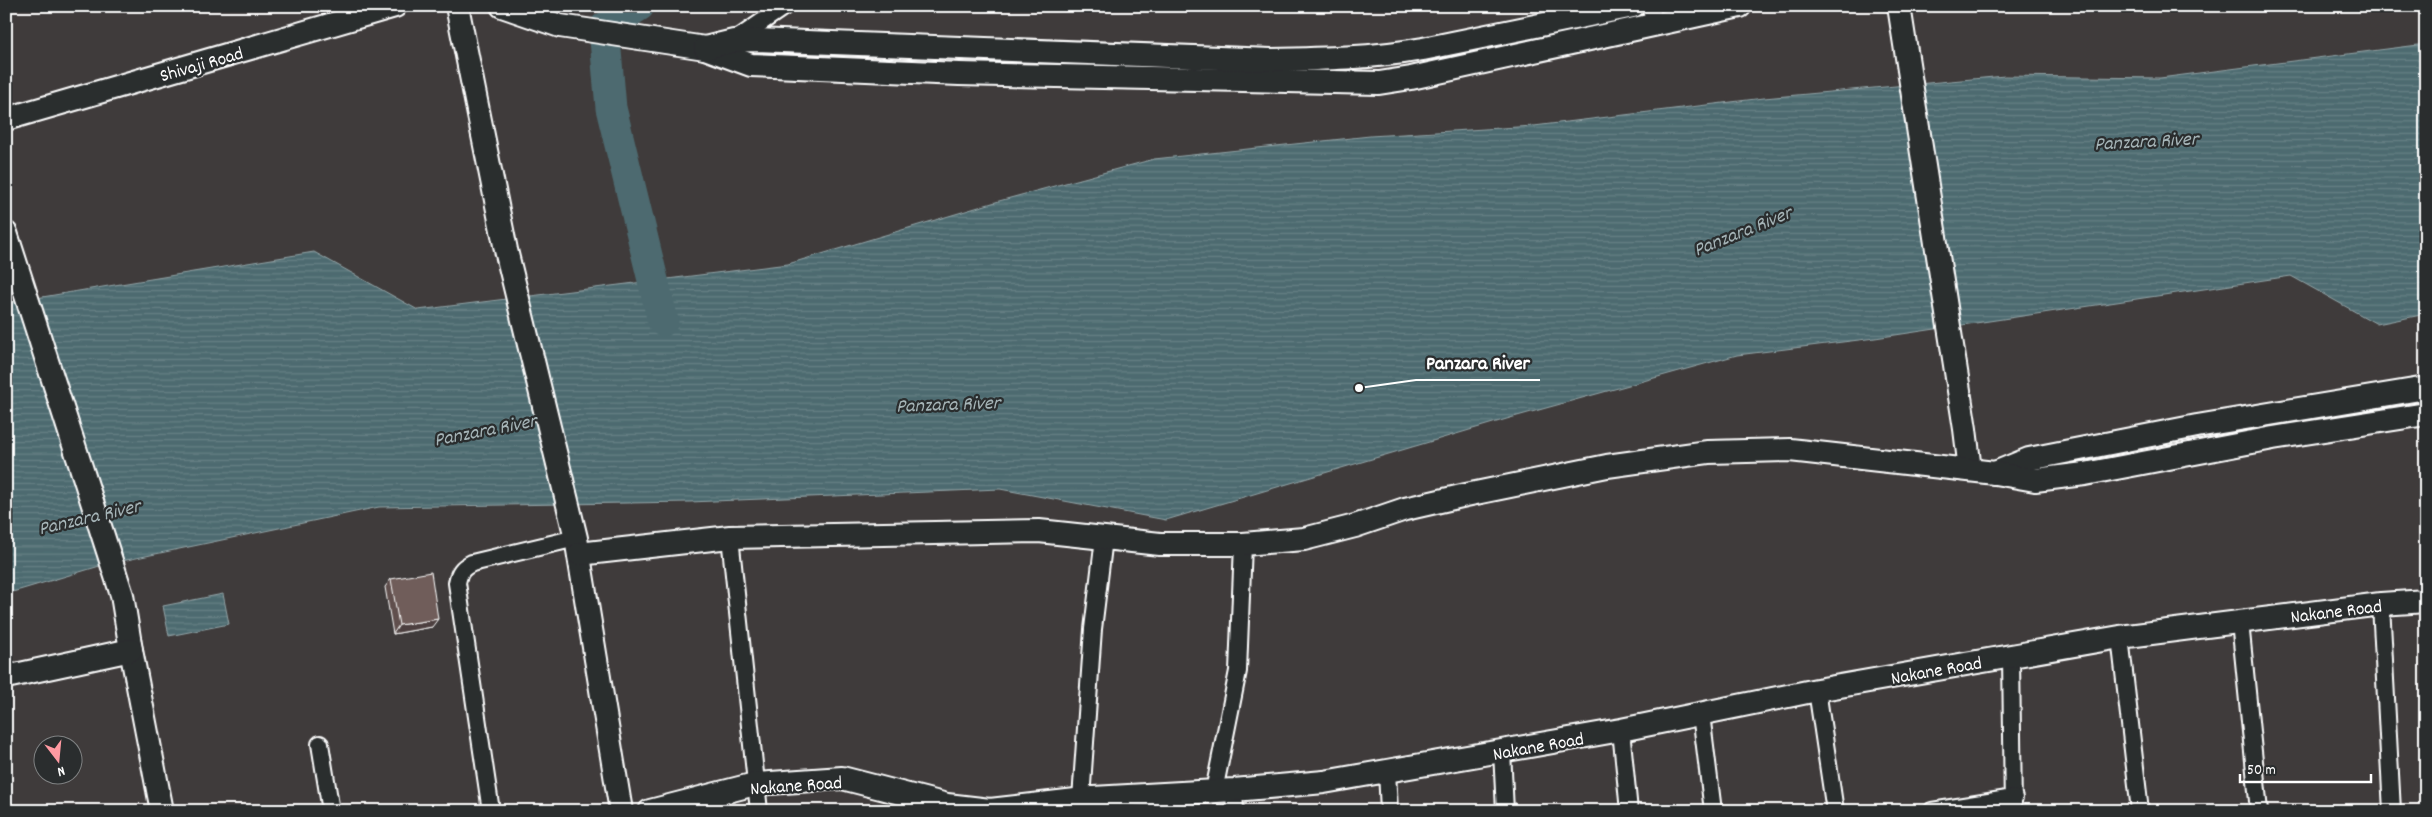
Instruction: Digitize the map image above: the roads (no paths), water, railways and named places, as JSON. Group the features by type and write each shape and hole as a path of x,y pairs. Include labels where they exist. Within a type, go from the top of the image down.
{"street":[{"name":"Shivaji Road","path":"6,119 395,6"},
{"path":"457,6 506,250 575,536 621,811"},
{"path":"502,6 560,26 705,48 751,65 959,74 1378,82 1411,78 1652,16 1740,6"},
{"path":"734,41 785,6"},
{"path":"705,48 734,41 755,40 1271,60 1345,58 1388,55 1423,49 1633,6"},
{"path":"1900,6 1970,470"},
{"path":"6,233 122,595 162,811"},
{"path":"1995,473 2029,459 2197,426 2426,388"},
{"path":"491,811 458,583 459,573 472,563 575,536 730,537 1039,531 1160,544 1243,544 1304,539 1355,526 1405,509 1457,497 1607,466 1708,452 1790,450 1995,473 2035,480 2085,474 2273,438 2426,414"},
{"path":"730,537 759,811"},
{"path":"1089,802 1093,629 1104,538"},
{"path":"1228,797 1238,671 1243,544"},
{"name":"Nakane Road","path":"650,811 755,784 842,778 945,808 990,810 1089,802 1161,802 1228,797 1621,730 1817,690 2120,637 2381,604 2426,601"},
{"path":"2381,604 2392,811"},
{"path":"2240,622 2259,811"},
{"path":"2120,637 2140,811"},
{"path":"6,677 131,650"},
{"path":"1932,811 2014,804 2010,656"},
{"path":"1817,690 1835,811"},
{"path":"1701,714 1713,811"},
{"path":"1621,730 1629,811"},
{"path":"320,744 332,811"},
{"path":"1502,751 1505,811"},
{"path":"1387,771 1388,811"}],"water":[{"path":"2426,44 2426,314 2377,324 2291,276 1875,338 1737,355 1510,418 1166,520 1000,489 690,502 379,507 103,565 6,594 6,303 314,252 418,310 788,264 999,201 1154,159 1370,136 1534,126 1764,98 2005,76 2160,78"},
{"path":"223,594 229,624 169,636 163,606"}],"waterway":[{"path":"639,6 604,28 611,108 663,321"}],"place":[{"name":"Panzara River","path":"1359,388"}]}
